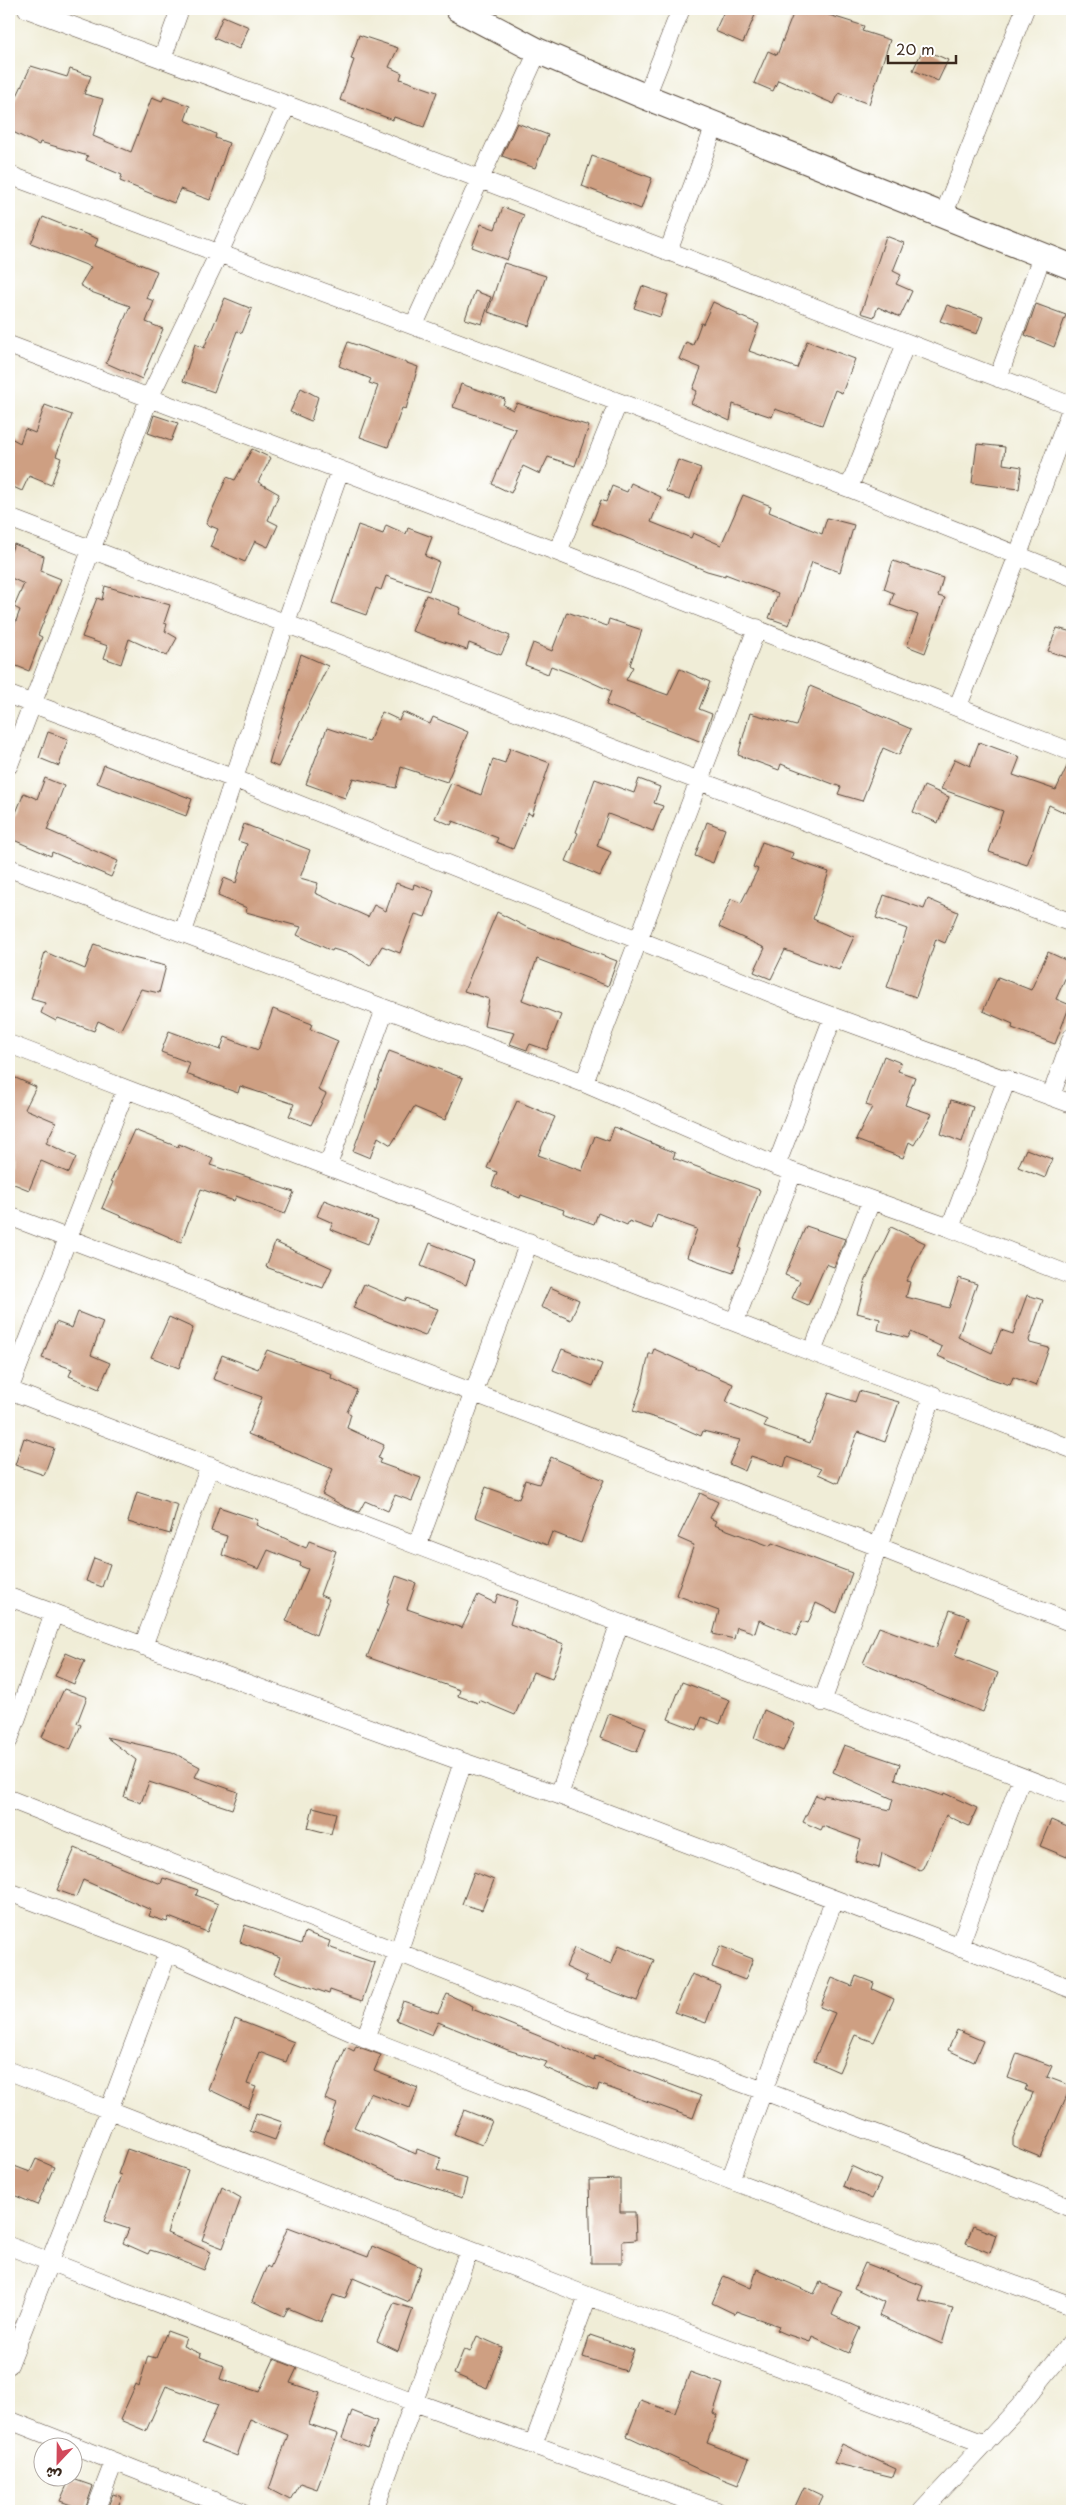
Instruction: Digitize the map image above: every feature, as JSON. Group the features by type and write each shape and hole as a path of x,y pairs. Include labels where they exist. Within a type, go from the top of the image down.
{"street":[{"path":"26,9 286,105 1072,406 1018,555 958,706"},
{"path":"162,59 180,9"},
{"path":"458,9 538,51 646,98 1042,256 1072,266"},
{"path":"646,98 681,9"},
{"path":"943,216 1026,9"},
{"path":"414,325 538,51"},
{"path":"9,766 150,396 286,105"},
{"path":"668,252 715,125"},
{"path":"9,175 849,488 1072,577"},
{"path":"998,378 1042,256"},
{"path":"849,488 906,342"},
{"path":"9,345 150,396 758,628 1072,752"},
{"path":"558,552 618,403"},
{"path":"183,932 236,779 285,625 340,470"},
{"path":"9,518 285,625 699,780 1072,923"},
{"path":"584,1084 758,628"},
{"path":"9,695 236,779 833,1017 1072,1104"},
{"path":"9,868 584,1084 776,1166 950,1228 1072,1276"},
{"path":"328,1165 385,1009"},
{"path":"776,1166 833,1017"},
{"path":"1050,1096 1072,1037"},
{"path":"9,1044 530,1242 812,1352 1072,1449"},
{"path":"950,1228 1007,1079"},
{"path":"126,1089 9,1390 418,1544 619,1625 1072,1796"},
{"path":"735,1321 793,1172"},
{"path":"812,1352 871,1201"},
{"path":"9,1216 879,1547 1072,1623"},
{"path":"418,1544 530,1242"},
{"path":"822,1702 933,1396"},
{"path":"144,1646 210,1466"},
{"path":"9,1597 559,1795 1072,1989"},
{"path":"9,1740 54,1613"},
{"path":"559,1795 619,1625"},
{"path":"365,2038 398,1953 463,1762"},
{"path":"959,1947 1022,1777"},
{"path":"9,1799 570,2020 764,2091 1072,2208"},
{"path":"9,1892 168,1952 365,2038 730,2180 1072,2306"},
{"path":"730,2180 834,1900"},
{"path":"9,2365 109,2110 168,1952"},
{"path":"9,2071 588,2296 984,2444"},
{"path":"9,2246 414,2402 717,2511"},
{"path":"374,2511 470,2250"},
{"path":"533,2445 588,2296"},
{"path":"922,2511 1019,2408 1072,2341"},
{"path":"9,2420 240,2511"},
{"path":"95,2511 114,2462"}],"building":[{"path":"725,9 741,9 755,15 743,43 715,31"},
{"path":"795,9 810,9 864,26 862,31 890,40 869,104 839,93 834,104 778,80 773,91 754,83 768,51 777,55"},
{"path":"223,16 249,27 239,49 214,38"},
{"path":"359,35 398,48 389,67 402,73 400,79 437,92 424,127 394,117 393,120 340,100 354,60 351,59"},
{"path":"923,49 948,60 938,81 913,70"},
{"path":"31,66 67,77 70,69 91,76 84,94 103,99 93,136 131,152 152,97 162,101 164,97 190,106 185,120 216,134 215,138 229,143 210,200 180,189 174,203 120,181 122,175 86,160 88,156 40,142 39,145 9,130 9,113"},
{"path":"517,123 548,135 535,168 502,156"},
{"path":"592,156 652,178 641,209 582,186"},
{"path":"503,207 524,215 507,260 472,247 481,224 495,229"},
{"path":"43,217 98,239 95,246 157,271 146,298 154,301 146,322 163,329 142,379 106,363 130,306 91,292 80,285 91,267 31,243"},
{"path":"886,236 904,243 893,271 901,275 896,284 912,291 900,317 878,307 874,317 861,313"},
{"path":"504,263 546,276 529,326 488,312"},
{"path":"642,286 668,295 660,317 634,308"},
{"path":"475,291 491,297 482,324 465,319"},
{"path":"225,298 252,309 242,333 237,331 214,392 183,381 195,344 204,348"},
{"path":"713,302 759,324 749,351 797,368 807,341 855,359 842,393 835,390 822,425 775,409 772,417 733,404 730,421 691,403 697,391 693,389 701,368 679,359 686,342 693,345 701,323 703,324"},
{"path":"1036,304 1066,315 1054,347 1025,335"},
{"path":"947,305 983,317 977,334 940,321"},
{"path":"348,342 418,367 406,409 402,408 388,447 360,437 378,386 369,383 371,379 339,366"},
{"path":"461,384 505,399 503,405 513,410 517,403 589,426 575,466 548,457 540,474 523,466 511,493 492,484 516,429 453,407"},
{"path":"301,388 318,397 311,421 290,412"},
{"path":"45,405 72,415 56,456 61,458 51,485 29,476 22,491 9,485 9,437 20,443 25,429 35,433"},
{"path":"154,415 178,423 171,441 148,433"},
{"path":"977,444 1005,447 1003,464 1022,467 1019,489 972,483"},
{"path":"252,449 271,458 258,482 279,494 268,520 278,525 268,547 255,541 245,562 210,547 218,529 206,524 227,477 235,480"},
{"path":"678,460 701,468 690,499 666,491"},
{"path":"631,483 661,497 651,522 691,538 693,533 721,545 743,495 771,506 769,512 822,534 827,518 854,525 840,572 812,562 789,625 769,618 778,594 725,574 725,576 707,571 592,524 601,500 606,502 612,486 627,492"},
{"path":"358,525 383,534 386,525 406,534 408,528 432,537 425,556 439,562 429,591 386,576 381,590 376,588 366,615 332,603"},
{"path":"14,544 44,556 41,571 61,579 38,635 42,637 29,671 9,663 9,640 20,610 14,607 24,584 9,577 9,556"},
{"path":"893,561 943,578 938,596 945,598 925,653 907,646 918,615 890,605 894,593 884,589"},
{"path":"105,586 170,605 164,623 167,624 165,631 177,638 167,656 129,639 121,664 104,658 108,646 82,637 97,598 102,600"},
{"path":"426,595 461,608 459,614 510,636 501,655 469,643 467,650 412,631"},
{"path":"567,612 607,626 609,619 642,630 630,665 633,667 626,680 668,695 680,669 710,682 699,709 712,714 702,742 606,705 611,691 582,678 551,666 548,674 525,665 533,643 552,651"},
{"path":"1057,628 1072,632 1072,659 1048,651"},
{"path":"301,654 328,666 278,767 269,763"},
{"path":"810,686 911,729 899,755 883,748 862,801 838,794 841,787 781,764 779,770 738,755 750,713 796,726"},
{"path":"382,712 399,720 403,712 430,724 433,717 468,732 447,782 401,767 396,788 353,778 345,798 306,784 327,728 369,742"},
{"path":"48,732 68,739 59,766 39,758"},
{"path":"979,742 1020,757 1013,775 1056,790 1069,762 1072,762 1072,816 1049,805 1027,865 989,852 1003,811 941,789 955,759 970,766"},
{"path":"510,748 550,763 532,815 528,813 513,849 496,842 498,838 453,821 451,825 435,818 451,783 481,795 493,759 505,763"},
{"path":"104,765 192,799 186,816 97,783"},
{"path":"45,778 64,786 47,830 118,861 111,877 52,852 51,856 9,838 9,830 24,793 37,799"},
{"path":"595,779 634,793 639,779 660,787 654,803 663,806 653,831 608,814 597,846 611,852 600,876 566,861 578,833 576,832"},
{"path":"924,786 949,797 938,823 913,812"},
{"path":"707,822 725,829 713,863 695,856"},
{"path":"244,824 310,850 300,878 318,883 315,893 368,917 374,905 386,911 396,883 413,889 414,884 434,891 425,917 415,914 400,953 382,946 370,966 353,955 333,949 332,951 297,935 301,927 246,912 247,908 218,896 224,878 236,883 247,844 238,841"},
{"path":"762,842 793,853 791,859 829,872 813,919 854,937 839,970 785,950 771,979 754,972 765,948 719,927 731,899 741,903 758,869 753,867"},
{"path":"884,895 924,909 928,899 958,912 945,943 936,939 916,997 887,987 907,929 876,918"},
{"path":"497,912 526,927 617,961 608,986 537,959 522,1000 561,1015 547,1050 530,1044 527,1050 510,1044 515,1033 484,1026 489,999 464,991"},
{"path":"94,944 129,957 166,966 159,993 141,989 120,1031 98,1021 94,1031 58,1018 56,1021 41,1013 45,1003 31,999 45,952 85,969"},
{"path":"1048,952 1072,963 1056,999 1070,1005 1055,1044 1012,1028 1013,1024 983,1011 998,977 1031,990"},
{"path":"273,1009 312,1024 310,1029 338,1041 318,1090 326,1094 311,1125 289,1116 294,1104 240,1086 238,1093 186,1074 190,1063 161,1052 169,1031 220,1050 225,1037 258,1050"},
{"path":"389,1051 463,1078 445,1120 414,1107 391,1145 378,1137 370,1158 353,1151"},
{"path":"884,1056 901,1063 898,1071 915,1077 905,1105 932,1114 914,1145 909,1142 903,1158 856,1140 872,1107 866,1105"},
{"path":"9,1075 36,1087 25,1109 56,1122 46,1143 76,1157 69,1173 41,1161 29,1190 9,1182"},
{"path":"951,1100 973,1107 962,1142 941,1134"},
{"path":"517,1101 555,1117 538,1155 582,1171 595,1136 609,1141 614,1127 675,1153 673,1158 760,1190 739,1248 741,1249 733,1273 687,1257 697,1229 657,1215 652,1229 629,1221 627,1225 598,1213 594,1224 563,1213 564,1210 521,1195 520,1198 492,1186 497,1172 487,1168"},
{"path":"134,1130 178,1147 179,1144 213,1159 210,1165 294,1192 285,1214 236,1196 234,1201 201,1189 181,1242 102,1208 113,1182 111,1181"},
{"path":"1026,1149 1052,1159 1045,1178 1018,1167"},
{"path":"324,1200 378,1221 368,1244 330,1229 333,1223 317,1216"},
{"path":"806,1226 845,1239 834,1267 826,1264 808,1305 792,1298 800,1281 785,1275"},
{"path":"891,1227 925,1243 906,1281 910,1282 906,1297 949,1308 959,1278 977,1284 958,1337 992,1353 1001,1330 1013,1334 1027,1295 1043,1300 1029,1340 1030,1343 1049,1348 1036,1386 1013,1377 1010,1385 983,1376 938,1356 942,1347 911,1332 908,1338 878,1330 880,1319 857,1313 866,1279"},
{"path":"275,1242 332,1268 323,1288 266,1267"},
{"path":"430,1243 474,1261 466,1285 421,1266"},
{"path":"364,1284 404,1301 405,1298 438,1309 425,1336 353,1308"},
{"path":"550,1287 579,1300 571,1320 541,1307"},
{"path":"78,1312 103,1322 91,1355 110,1363 99,1389 69,1376 72,1369 42,1358 56,1322 72,1328"},
{"path":"169,1317 193,1328 179,1368 151,1357"},
{"path":"562,1349 602,1364 593,1386 553,1370"},
{"path":"654,1349 733,1384 726,1402 767,1420 764,1427 810,1443 829,1393 855,1402 859,1391 899,1402 885,1442 858,1432 838,1483 818,1474 821,1469 787,1457 784,1467 751,1456 745,1471 729,1464 740,1440 703,1431 701,1436 669,1422 633,1411 642,1385 649,1354 652,1354"},
{"path":"267,1350 332,1374 331,1378 357,1390 347,1412 351,1414 347,1428 384,1445 378,1458 381,1459 379,1463 421,1478 412,1501 395,1495 388,1511 365,1501 359,1512 345,1507 322,1494 333,1469 248,1434 262,1397 213,1379 222,1355 258,1369"},
{"path":"24,1438 54,1448 44,1475 15,1465"},
{"path":"551,1457 604,1480 592,1506 594,1507 581,1543 552,1532 547,1545 475,1517 486,1487 519,1499 525,1480 539,1484"},
{"path":"137,1492 178,1505 170,1534 128,1522"},
{"path":"700,1493 718,1502 710,1518 716,1521 714,1525 770,1546 772,1543 852,1573 837,1613 816,1603 808,1623 802,1621 796,1636 759,1620 755,1633 737,1627 734,1639 713,1634 719,1611 676,1595 694,1545 678,1538"},
{"path":"219,1507 258,1520 256,1525 306,1548 309,1541 336,1551 320,1595 329,1599 316,1635 286,1621 308,1569 300,1566 301,1563 268,1550 259,1569 222,1555 227,1536 211,1531"},
{"path":"94,1558 110,1564 102,1587 86,1581"},
{"path":"396,1576 416,1583 407,1609 462,1628 478,1595 495,1603 498,1594 517,1601 510,1624 564,1644 552,1679 533,1672 515,1715 479,1700 478,1703 458,1696 460,1690 367,1657 389,1603 387,1602"},
{"path":"950,1610 969,1617 955,1656 998,1673 983,1712 863,1663 879,1627 936,1648"},
{"path":"66,1653 85,1661 74,1684 55,1676"},
{"path":"682,1682 730,1700 720,1724 702,1717 697,1730 668,1719"},
{"path":"64,1689 87,1697 77,1723 81,1725 70,1750 42,1737"},
{"path":"764,1710 795,1724 783,1751 754,1738"},
{"path":"609,1713 646,1727 637,1752 600,1738"},
{"path":"106,1737 172,1752 200,1767 195,1777 238,1792 232,1809 149,1782 141,1803 124,1797 136,1760"},
{"path":"844,1745 900,1764 895,1779 943,1796 944,1793 977,1808 969,1826 946,1815 923,1868 920,1870 882,1853 879,1868 855,1861 861,1840 823,1826 821,1830 803,1822 816,1795 823,1798 824,1795 890,1810 893,1799 833,1772"},
{"path":"313,1807 336,1813 331,1834 308,1828"},
{"path":"1051,1820 1072,1829 1072,1845 1067,1857 1040,1846"},
{"path":"75,1848 161,1884 163,1878 198,1890 196,1895 218,1904 207,1932 169,1917 167,1922 149,1916 151,1910 83,1880 76,1897 57,1890"},
{"path":"474,1872 494,1880 482,1910 462,1904"},
{"path":"245,1925 301,1944 305,1932 330,1941 328,1947 375,1963 362,2001 330,1990 329,1994 274,1974 280,1957 240,1942"},
{"path":"619,1945 654,1960 637,2001 585,1981 587,1977 566,1967 574,1948 611,1964"},
{"path":"720,1946 753,1959 745,1980 712,1967"},
{"path":"692,1974 720,1985 706,2023 674,2012"},
{"path":"856,1976 874,1983 872,1989 894,1999 874,2042 855,2035 839,2072 814,2061 835,2013 820,2007 832,1978 852,1986"},
{"path":"447,1994 473,2006 472,2009 554,2042 594,2061 595,2056 701,2096 693,2118 599,2084 597,2091 544,2067 547,2062 508,2050 438,2022 432,2035 396,2020 403,2001 438,2013"},
{"path":"235,2019 294,2042 286,2062 259,2052 247,2084 256,2087 248,2108 208,2089"},
{"path":"957,2030 983,2041 974,2062 948,2050"},
{"path":"356,2046 381,2055 374,2071 418,2088 410,2108 370,2093 354,2127 416,2154 417,2149 441,2158 437,2170 467,2179 462,2198 396,2176 323,2143 337,2104 325,2099 346,2047 354,2051"},
{"path":"1017,2053 1052,2066 1047,2077 1071,2086 1040,2157 1013,2146 1013,2138 1033,2093 1025,2090 1027,2085 1008,2078"},
{"path":"464,2110 492,2121 482,2145 454,2134"},
{"path":"256,2113 282,2122 275,2140 250,2131"},
{"path":"127,2149 188,2170 167,2233 211,2252 204,2270 150,2250 148,2254 123,2243 129,2229 104,2221 121,2175 118,2174"},
{"path":"36,2159 54,2167 37,2205 9,2193 9,2164 30,2172"},
{"path":"851,2166 881,2180 872,2199 843,2186"},
{"path":"620,2179 620,2212 635,2212 636,2240 622,2241 622,2263 591,2263 589,2180"},
{"path":"222,2187 241,2198 223,2248 202,2240"},
{"path":"973,2226 996,2235 990,2253 966,2243"},
{"path":"288,2227 368,2257 372,2246 421,2267 409,2302 353,2278 345,2299 333,2295 321,2322 288,2308 284,2316 252,2301 267,2266 270,2268"},
{"path":"865,2263 923,2286 918,2300 953,2308 942,2344 879,2316 884,2302 854,2288"},
{"path":"757,2269 814,2294 820,2282 842,2291 832,2315 860,2328 849,2353 812,2336 810,2342 786,2334 777,2330 779,2326 736,2311 735,2314 712,2303 724,2276 751,2288"},
{"path":"394,2303 413,2309 398,2351 377,2341"},
{"path":"167,2331 186,2338 183,2346 201,2354 200,2357 224,2366 220,2379 259,2392 274,2359 297,2368 290,2383 320,2393 309,2424 338,2434 317,2489 300,2483 290,2500 269,2489 288,2435 250,2419 237,2456 202,2442 218,2405 166,2386 146,2431 120,2420 136,2384 139,2386 148,2356 156,2358"},
{"path":"590,2335 634,2350 626,2371 583,2357"},
{"path":"477,2336 502,2347 487,2388 454,2374 464,2349 470,2352"},
{"path":"690,2372 723,2384 713,2413 717,2415 707,2443 749,2459 738,2485 700,2470 627,2436 641,2400 675,2413"},
{"path":"352,2411 377,2421 367,2448 342,2438"},
{"path":"842,2444 896,2469 893,2477 834,2463"},
{"path":"82,2482 93,2486 85,2510 60,2501 66,2488 82,2488"},
{"path":"804,2487 823,2496 816,2511 793,2511"},
{"path":"113,2494 122,2497 116,2511 106,2511"}]}
